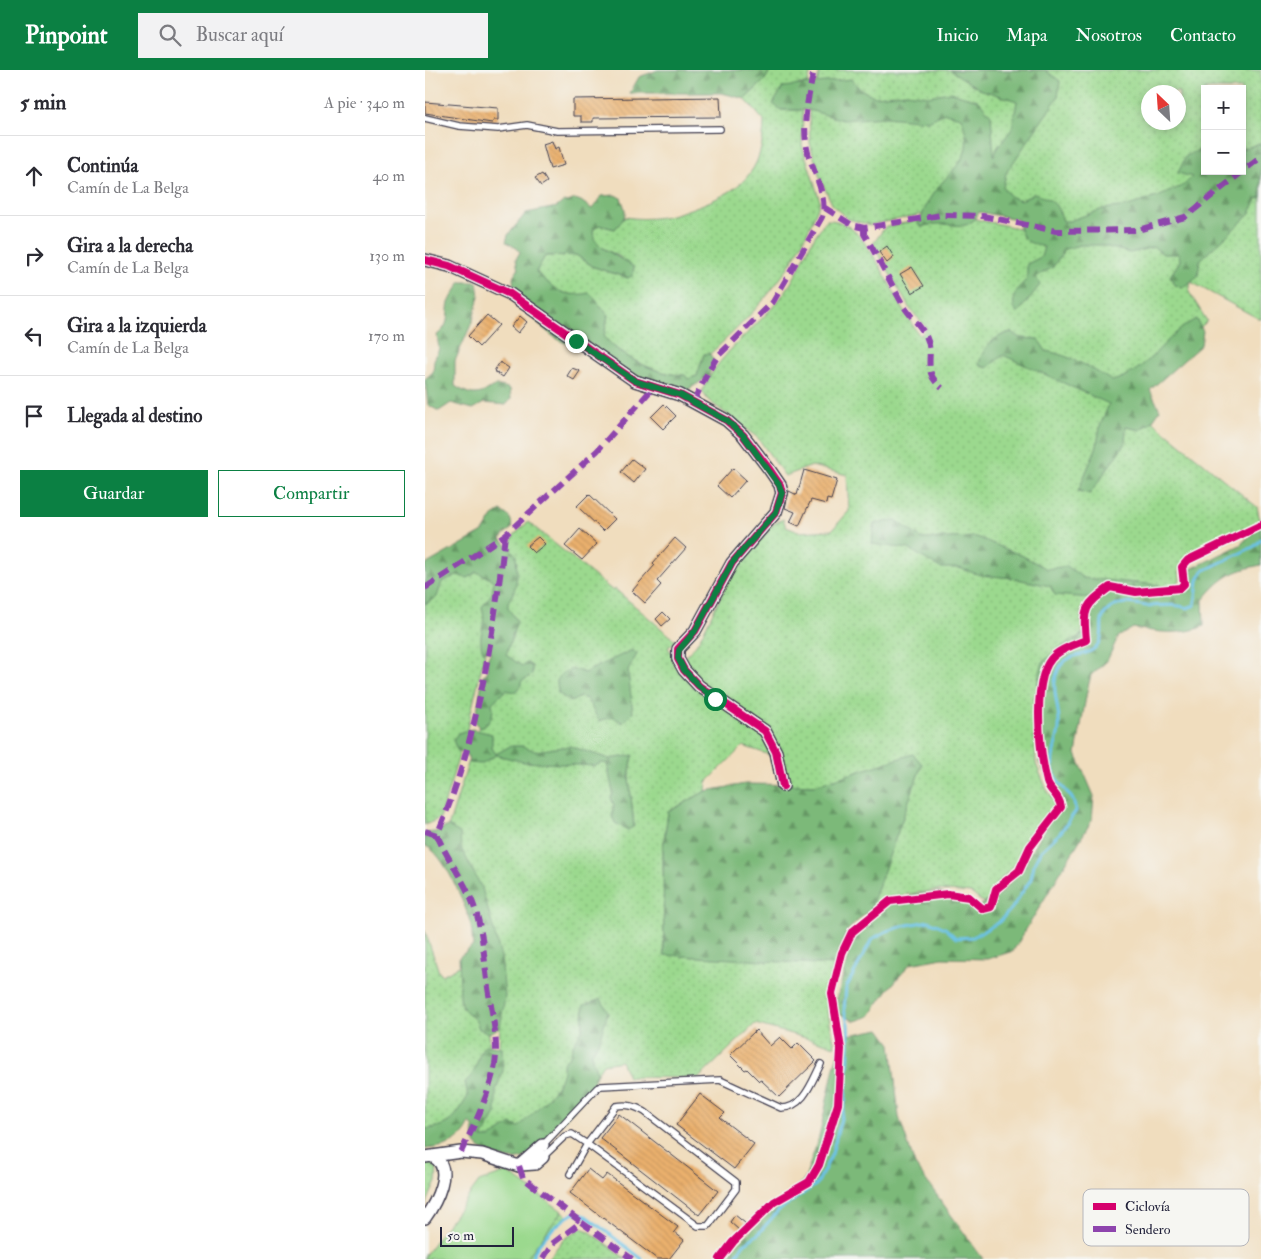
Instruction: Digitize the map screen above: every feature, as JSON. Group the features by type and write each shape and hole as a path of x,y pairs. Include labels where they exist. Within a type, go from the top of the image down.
{"street":[{"path":"425,260 449,266 510,294 635,381 680,395 726,420 743,435 769,469 782,493 776,512 732,563 695,631 679,650 678,658 699,686 765,731 775,752 783,786"},
{"path":"519,1166 543,1145"},
{"path":"429,1157 461,1152 482,1154 519,1166 535,1164 543,1157"},
{"path":"425,1218 438,1194 443,1178 442,1165 439,1160 429,1157"}],"lane":[{"path":"425,118 459,126 498,129 527,125 557,131 720,129"},
{"path":"543,1145 601,1086 720,1080 781,1108 788,1108 795,1105 804,1096 821,1064"},
{"path":"543,1157 565,1136 572,1134 587,1144 698,1226 708,1226 736,1189 736,1182 645,1112 633,1106 616,1106 587,1144 570,1174"}],"green space":[{"path":"658,70 771,70 764,81 745,99 722,93 630,93 639,77"},
{"path":"771,70 811,70 808,84 799,84 781,110 803,110 802,145 820,201 811,225 789,266 776,285 728,337 710,354 704,354 697,376 688,379 684,375 663,372 640,363 619,351 604,336 608,315 556,290 536,272 545,256 576,255 594,267 628,278 620,257 603,248 594,239 593,230 599,225 615,229 625,217 651,218 676,214 710,202 736,187 753,168 763,140 764,121 745,99 764,81"},
{"path":"820,70 1261,70 1261,152 1246,164 1246,85 1201,85 1201,175 1226,175 1086,227 976,210 935,212 870,225 848,219 833,206 820,178 810,143 809,110 811,110"},
{"path":"950,70 1045,70 1060,81 1058,97 1006,173 1003,188 1011,197 1022,200 1034,193 1050,200 1056,205 1063,221 1069,221 1103,209 1128,206 1160,196 1184,185 1192,177 1178,173 1186,156 1201,149 1201,175 1246,175 1246,148 1261,143 1261,197 1257,199 1249,215 1200,260 1198,276 1182,288 1175,285 1170,276 1180,261 1179,254 1163,254 1154,247 1130,253 1100,245 1080,245 1065,249 1053,267 1036,277 1040,285 1017,314 1014,299 1017,291 1027,279 1027,264 1041,257 1044,247 1025,239 1017,219 979,212 971,223 961,226 935,224 921,227 918,223 930,198 956,168 965,152 965,131 961,117 945,113 928,121 885,117 843,120 809,110 781,110 773,104 783,87 851,79 860,89 874,96 906,93 928,96 950,92 978,100 991,115 994,156 997,148 1012,129 1017,101 979,89"},
{"path":"1261,170 1261,320 1191,282 1189,292 1207,321 1128,401 1257,507 1260,521 1240,534 1207,548 1187,560 1179,568 1180,580 1176,587 1135,588 1094,594 1081,611 1082,634 1043,662 1034,701 1036,764 1047,790 1057,803 1048,818 1028,842 1018,861 992,889 990,903 981,901 971,893 937,890 889,897 869,910 922,764 913,755 816,785 787,785 782,759 743,746 707,782 706,791 668,812 663,848 664,954 834,965 828,992 827,1009 835,1046 755,1024 699,1078 628,1077 621,1061 603,1064 597,1073 594,1066 548,1133 475,1142 498,1066 500,1026 446,834 473,748 485,700 506,551 515,534 528,522 613,591 615,589 677,642 668,647 677,664 698,642 734,571 755,540 768,528 783,519 786,527 799,532 832,530 849,511 847,475 812,466 785,476 758,438 708,400 702,391 710,376 719,363 775,305 785,292 815,236 827,220 837,221 846,225 861,238 879,264 920,336 927,328 910,309 873,244 885,227 925,219 970,218 1051,235","holes":["633,755 629,777 634,826 624,785"]},
{"path":"615,195 621,198 625,212 624,218 615,229 599,225 593,230 594,239 603,248 634,267 633,275 628,278 594,267 576,255 545,256 536,272 560,291 573,294 590,293 608,315 604,336 619,351 641,364 664,372 685,375 688,379 697,376 704,354 710,354 714,361 708,377 686,391 662,391 579,346 559,340 542,327 512,294 514,289 513,277 518,270 516,259 520,252 506,242 508,235 526,213 557,207 564,201 568,202 575,199 592,209 602,196"},
{"path":"461,282 477,282 479,296 473,320 455,361 455,386 474,394 497,386 510,389 511,399 506,405 484,403 473,409 451,403 439,411 428,405 425,379 433,372 434,360 439,349 437,335 446,323 449,303"},
{"path":"1196,319 1203,331 1201,345 1150,390 1160,410 1151,423 1140,430 1126,427 1125,443 1090,494 1078,491 1097,446 1100,426 1109,404 1003,355 987,368 979,365 980,359 989,344 1011,332 1020,338 1038,339 1046,351 1080,363 1112,381 1137,369 1174,334"},
{"path":"501,511 510,518 511,529 501,539 516,555 517,568 516,585 508,602 508,608 517,621 506,655 522,666 527,663 532,666 532,674 521,681 521,685 515,692 506,690 492,703 493,711 491,718 487,724 480,728 475,723 483,675 487,673 487,660 491,651 483,651 481,645 484,620 482,607 492,593 494,581 477,572 468,578 457,575 442,582 437,597 425,604 425,565 483,532 493,516"},
{"path":"896,520 922,539 977,537 1023,556 1047,569 1067,566 1083,578 1159,585 1169,592 1186,587 1187,571 1240,545 1261,525 1261,565 1228,576 1210,592 1203,600 1204,626 1178,632 1160,632 1133,628 1118,637 1107,661 1091,675 1076,754 1094,796 1092,820 1013,951 988,959 942,958 910,964 887,991 870,1016 855,1021 838,1013 835,1005 851,946 864,925 868,911 847,931 834,965 664,955 663,848 668,812 706,791 745,784 816,785 913,754 922,764 870,910 913,895 938,892 978,907 1003,891 1021,869 1060,803 1055,789 1039,763 1041,732 1037,706 1038,679 1043,662 1054,651 1083,634 1092,632 1090,598 1055,595 1050,586 1012,578 980,575 959,568 940,568 909,549 872,544 874,524"},
{"path":"497,556 485,653 467,729 440,818 425,825 425,591 451,573"},
{"path":"632,650 637,654 628,671 633,713 623,723 613,717 599,721 587,699 580,697 571,702 558,693 557,681 565,672 577,670 584,673"},
{"path":"472,729 492,734 492,748 496,754 510,746 523,746 535,751 570,746 610,759 633,755 629,777 634,826 628,830 615,823 612,816 614,805 611,798 613,793 607,764 602,763 595,766 524,762 496,755 481,764 470,763 467,755 457,750 453,740 458,733"},
{"path":"448,826 460,833 461,848 482,888 501,957 505,997 500,1027 490,1033 479,1029 473,1017 461,1004 459,957 473,946 471,925 458,891 446,867 432,850 425,846 425,833 435,832"},
{"path":"425,931 439,972 442,975 463,964 486,1011 491,1052 474,1108 425,1145"},
{"path":"601,999 608,1012 600,1038 591,1055 597,1073 594,1081 582,1100 537,1148 519,1159 493,1155 480,1149 475,1144 474,1128 470,1123 462,1135 452,1143 425,1149 425,1129 441,1126 451,1120 468,1096 465,1082 473,1073 485,1045 502,1047 503,1071 496,1090 496,1114 482,1138 490,1138 511,1124 519,1127 555,1089 560,1080 563,1072 563,1063 570,1055 573,1045 582,1030 584,1005"},
{"path":"880,1029 891,1044 899,1117 915,1165 983,1259 725,1259 734,1247 805,1179 819,1137 834,1067 844,1036"},
{"path":"431,1162 437,1168 436,1182 425,1207 425,1163"},
{"path":"507,1172 562,1211 526,1259 425,1259 425,1255 479,1182"},
{"path":"562,1211 567,1216 541,1241 531,1259 526,1259"},
{"path":"581,1228 589,1231 626,1259 548,1259 563,1240"}],"building":[{"path":"720,97 721,117 593,118 593,122 581,122 581,116 573,116 573,99"},
{"path":"425,102 498,108 498,120 494,120 492,123 425,113"},
{"path":"552,141 555,149 559,147 564,165 550,169 543,144"},
{"path":"542,174 547,182 541,186 535,178"},
{"path":"887,246 894,257 887,263 879,252"},
{"path":"912,267 924,286 912,293 900,274"},
{"path":"487,315 499,325 479,347 468,336"},
{"path":"520,316 527,322 518,333 511,327"},
{"path":"500,362 509,368 503,377 494,371"},
{"path":"572,368 580,371 574,380 567,376"},
{"path":"664,404 676,416 663,429 651,417"},
{"path":"632,459 645,469 634,483 621,472"},
{"path":"733,468 746,480 730,498 717,486"},
{"path":"804,470 837,480 831,500 827,499 826,504 811,500 799,526 790,522 795,512 785,508 789,491 797,495"},
{"path":"589,494 615,519 603,531 577,506"},
{"path":"580,529 597,544 582,560 565,546"},
{"path":"538,537 545,544 534,553 527,546"},
{"path":"675,538 686,548 657,581 661,585 645,603 632,591"},
{"path":"663,612 670,619 662,626 656,619"},
{"path":"756,1030 770,1046 780,1037 792,1049 798,1043 816,1061 779,1097 761,1080 759,1081 747,1069 745,1070 730,1055"},
{"path":"700,1094 725,1113 720,1118 754,1144 734,1169 676,1125"},
{"path":"619,1114 718,1191 699,1215 600,1138"},
{"path":"588,1169 602,1180 607,1174 678,1227 674,1232 684,1240 669,1259 657,1259 570,1193"},
{"path":"735,1215 745,1223 739,1230 730,1222"}],"waterway":[{"path":"733,1259 744,1244 757,1235 779,1210 817,1184 832,1154 845,1102 848,1067 848,1024 844,1010 846,988 872,939 887,931 929,921 945,928 956,938 973,937 999,922 1012,908 1031,879 1034,864 1041,851 1060,833 1076,811 1073,800 1055,777 1053,768 1053,756 1059,728 1055,681 1061,665 1066,660 1087,653 1096,646 1101,637 1103,618 1111,608 1124,603 1187,608 1195,605 1198,580 1203,571 1255,546 1261,539"},
{"path":"531,1259 538,1245 549,1233 574,1213 586,1216 642,1259"}],"marked path":[{"path":"694,401 717,357 773,302 822,217 823,199 808,152 805,133 807,106 814,70"},
{"path":"825,208 852,225 864,228 941,215 983,216 1056,231 1138,230 1185,217 1261,157"},
{"path":"864,228 864,234 903,305 926,336 930,350 930,369 935,381 942,388"},
{"path":"425,588 505,535 597,451 653,388"},
{"path":"461,1152 489,1087 495,1064 496,1044 478,918 467,890 437,835 463,762 482,688 495,612 505,535"},
{"path":"425,831 437,835"},
{"path":"519,1166 523,1178 581,1222"},
{"path":"543,1259 552,1244 581,1222 632,1259"}],"cycle path":[{"path":"425,260 449,266 510,294 635,381 680,395 726,420 743,435 780,485 782,493 776,512 732,563 695,631 678,649 678,659 684,670 699,686 765,731 776,752 783,786"},
{"path":"720,1259 733,1242 774,1202 809,1182 819,1165 838,1104 841,1049 832,993 842,953 852,932 890,901 948,894 969,897 983,909 991,907 996,889 1019,871 1030,847 1061,807 1048,785 1044,769 1039,716 1042,679 1047,665 1055,655 1066,648 1086,640 1085,614 1090,604 1110,587 1136,592 1180,588 1184,584 1182,567 1188,560 1261,525"}],"route":[{"path":"576,341 635,381 694,401 726,420 743,435 779,485 782,493 776,512 732,563 695,631 679,650 678,658 684,670 715,699"}]}
